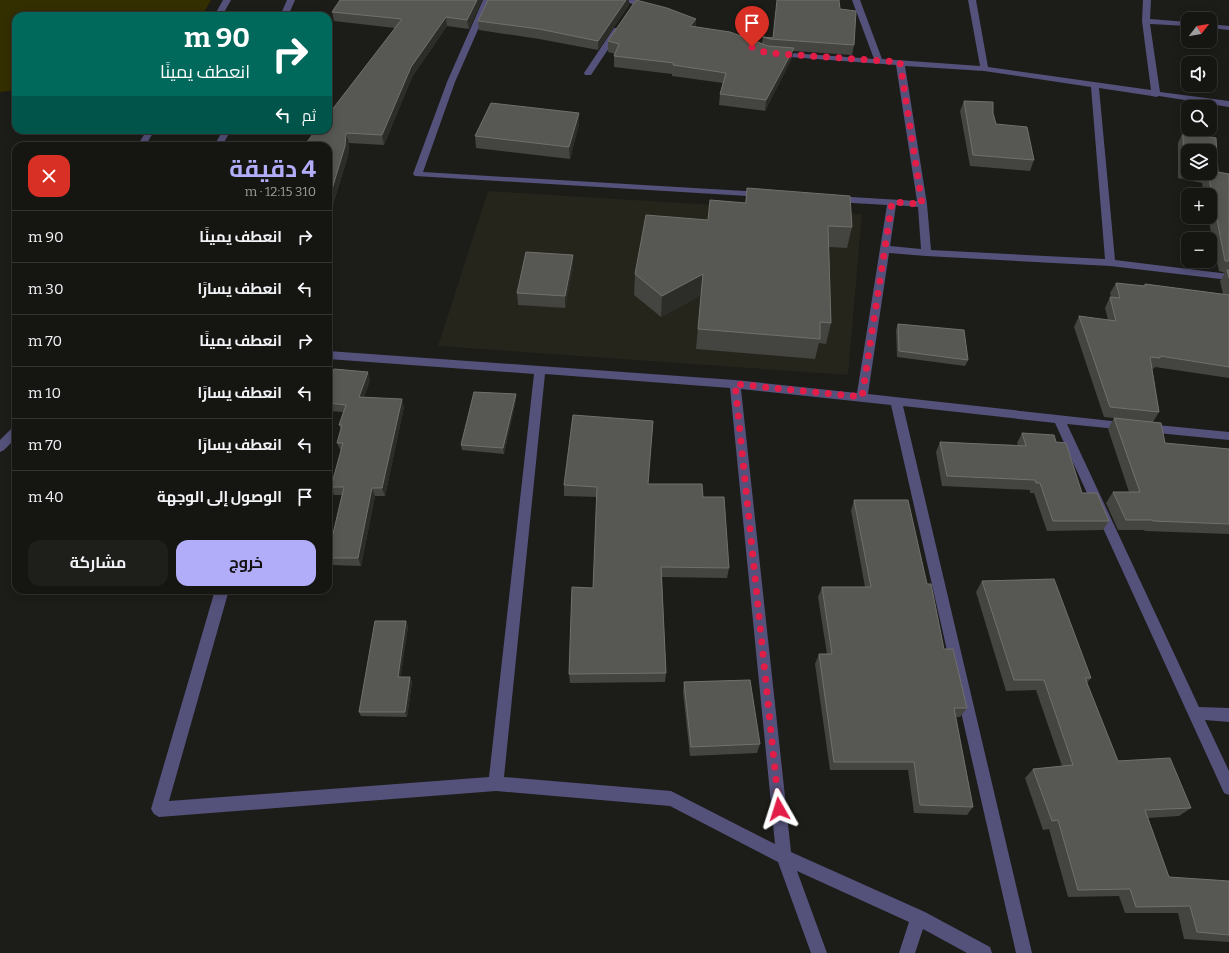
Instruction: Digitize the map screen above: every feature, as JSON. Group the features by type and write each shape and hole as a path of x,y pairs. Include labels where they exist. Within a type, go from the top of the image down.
{"street":[{"path":"220,12 227,0"},
{"path":"286,12 291,0"},
{"path":"487,0 451,82 418,174 773,195"},
{"path":"856,0 879,61"},
{"path":"972,0 984,69"},
{"path":"1147,0 1146,21 1156,95"},
{"path":"631,4 657,11"},
{"path":"1146,21 1181,24"},
{"path":"588,73 622,22"},
{"path":"1217,27 1229,28"},
{"path":"767,53 984,69 1156,95 1229,104"},
{"path":"900,62 922,204 926,253"},
{"path":"1095,85 1110,264"},
{"path":"828,198 922,204"},
{"path":"862,397 892,202"},
{"path":"885,249 926,253 1110,264 1229,277"},
{"path":"332,355 735,384 1229,436"},
{"path":"496,784 540,369"},
{"path":"735,384 784,857 819,953"},
{"path":"896,401 1024,953"},
{"path":"1059,419 1229,788"},
{"path":"0,447 12,435"},
{"path":"221,594 159,809 496,784 671,799 784,857 919,918 984,953"},
{"path":"1195,714 1229,715"},
{"path":"907,953 919,918"}],"shaded area":[{"path":"0,0 211,0 204,12 12,12 12,90 0,92"},
{"path":"488,191 862,214 848,375 438,346"}],"building":[{"path":"340,0 477,0 467,20 446,17 411,67 382,135 346,133 345,146 332,189 332,142 307,142 313,134 332,134 332,110 402,19 332,12"},
{"path":"488,0 626,0 598,41 539,29 478,21"},
{"path":"636,0 667,8 696,19 690,26 730,32 768,46 794,48 766,100 720,94 726,73 673,65 674,63 614,56 619,44 608,41"},
{"path":"777,0 839,0 840,9 856,11 854,45 770,39 763,37 773,38"},
{"path":"964,101 993,102 993,113 996,124 1027,127 1034,160 973,155"},
{"path":"491,103 579,113 569,147 475,136"},
{"path":"1183,136 1205,136 1216,138 1216,144 1183,144"},
{"path":"1217,155 1218,172 1229,174 1229,261 1225,261 1217,220 1217,188 1211,188 1209,180 1217,180"},
{"path":"747,188 850,196 852,227 828,226 831,323 820,322 820,339 698,329 703,274 662,296 635,274 646,215 708,220 710,200 746,203"},
{"path":"526,252 573,255 565,296 517,293"},
{"path":"1116,283 1145,286 1145,284 1229,295 1229,367 1160,356 1160,358 1150,357 1159,412 1110,407 1079,316 1116,321 1110,297 1120,298"},
{"path":"898,324 964,330 968,360 899,351"},
{"path":"334,369 368,372 359,397 402,399 382,488 372,488 358,558 332,558 332,538 344,487 332,487 332,483 343,443 337,443 342,425 339,425 346,405 332,403 332,374"},
{"path":"474,392 516,394 503,448 461,445"},
{"path":"573,415 653,421 648,484 702,484 703,497 724,497 729,568 661,567 666,673 569,674 572,587 593,588 597,487 564,485"},
{"path":"1114,418 1161,423 1165,443 1229,449 1229,524 1126,520 1113,492 1140,492"},
{"path":"1022,433 1054,435 1056,442 1066,443 1082,493 1097,493 1109,521 1053,521 1040,483 1036,483 1035,480 947,476 940,442 1026,446"},
{"path":"854,500 908,500 927,584 931,584 944,649 953,649 967,708 954,708 973,807 920,805 914,762 834,762 819,654 832,654 822,587 871,587"},
{"path":"1054,579 1091,678 1085,678 1118,761 1170,758 1191,808 1145,810 1169,877 1229,881 1229,935 1197,932 1190,906 1136,907 1130,889 1078,890 1058,820 1052,821 1033,769 1073,765 1044,680 1014,680 982,581"},
{"path":"375,621 406,621 398,677 410,677 405,712 359,712"},
{"path":"750,680 760,744 691,747 684,682"}],"route":[{"path":"752,47 767,53 900,62 922,204 892,202 862,397 735,384 779,809"}]}
